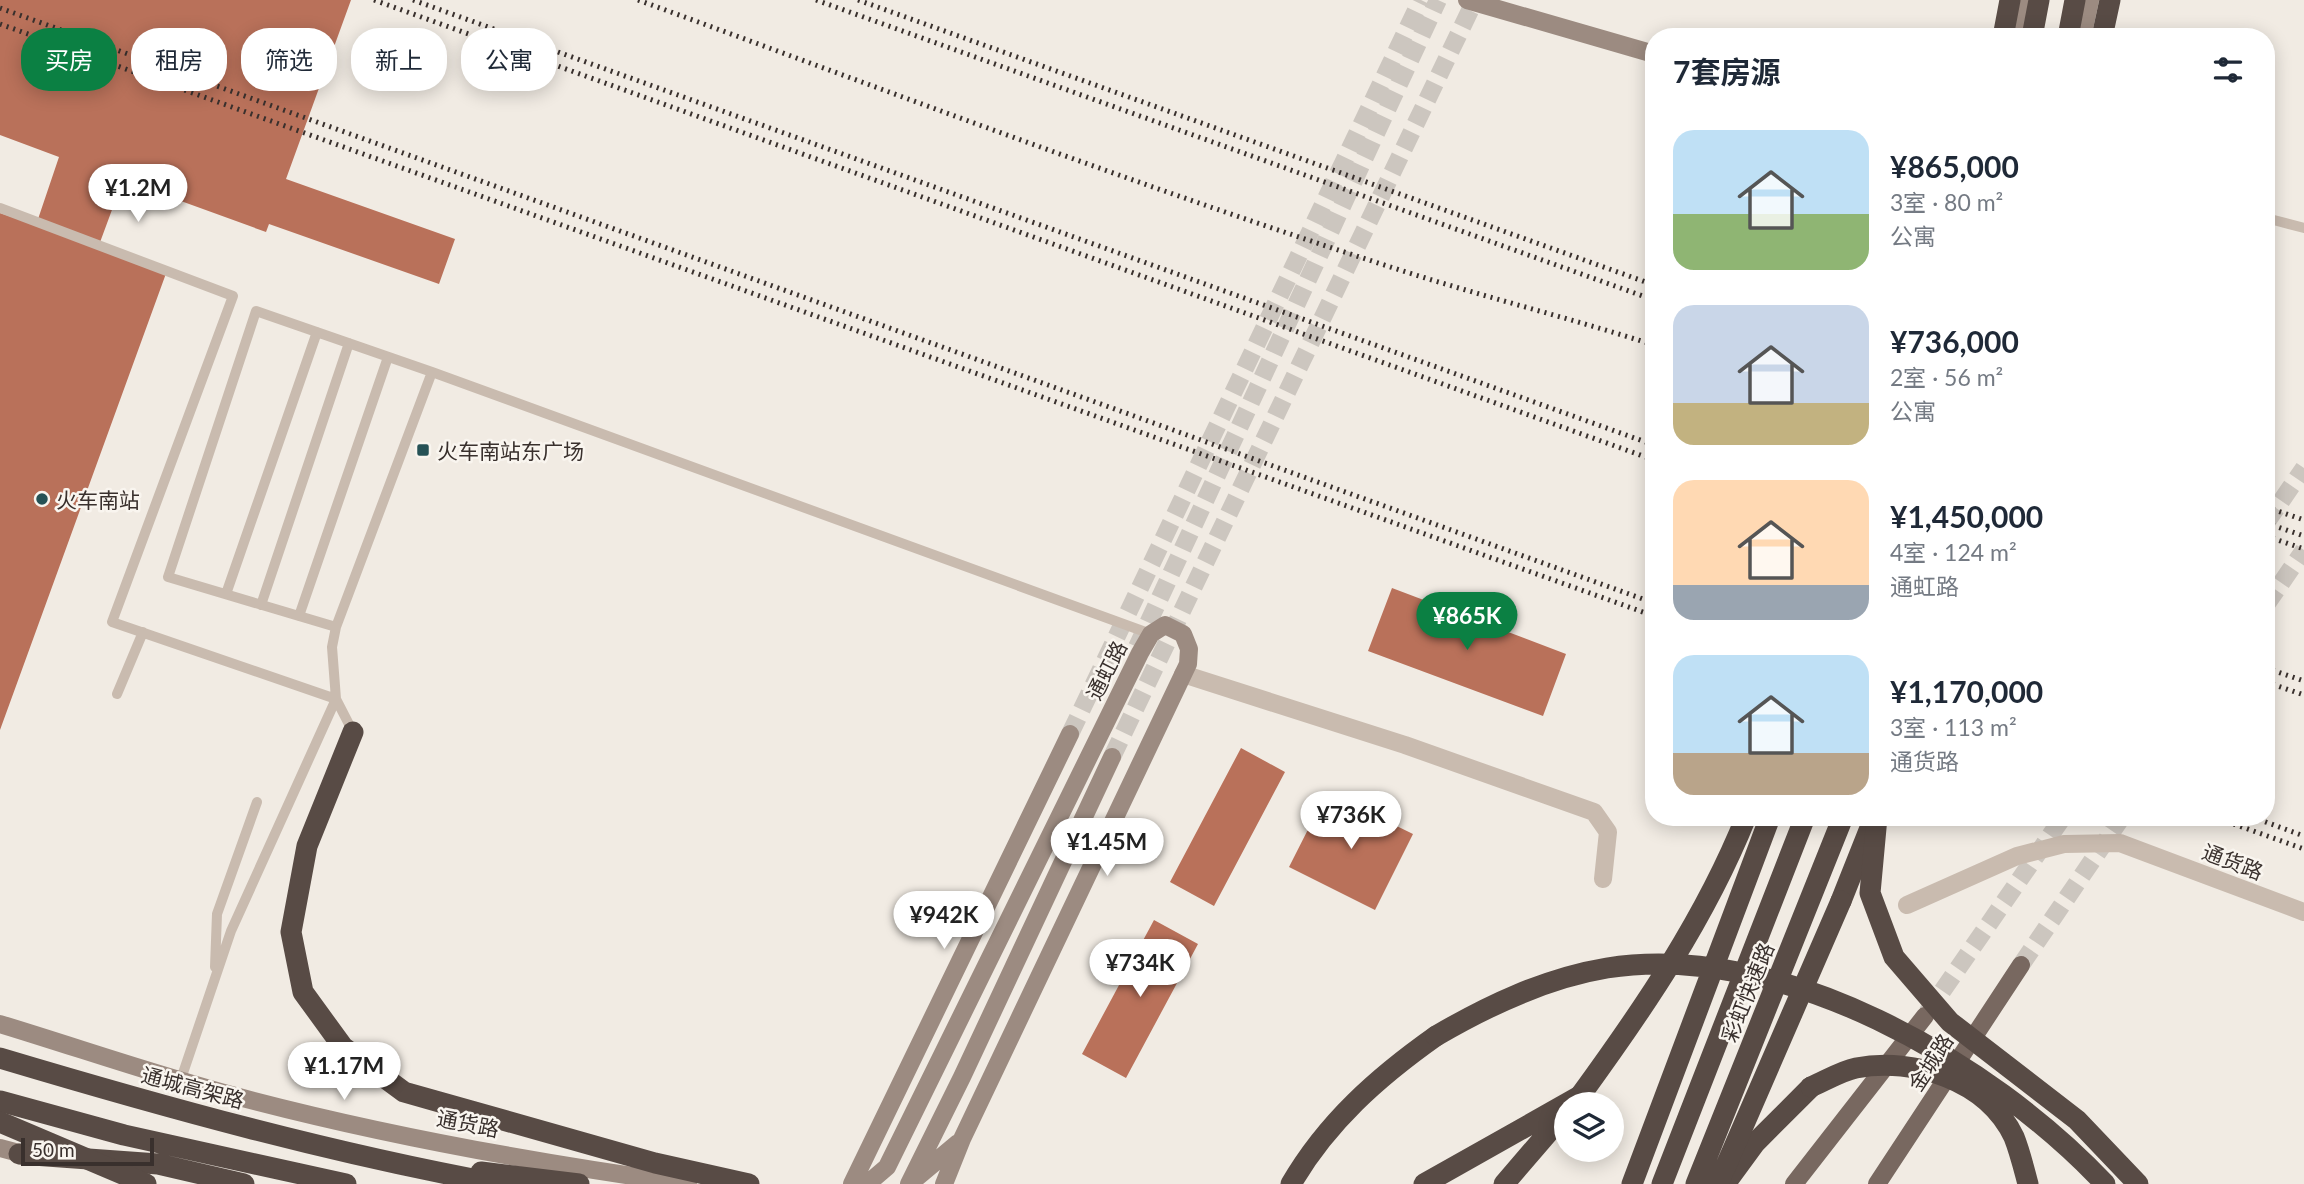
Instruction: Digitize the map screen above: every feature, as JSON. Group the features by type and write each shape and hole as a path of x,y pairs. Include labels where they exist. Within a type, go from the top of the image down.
{"highway":[{"path":"2005,28 2010,0"},
{"path":"2034,28 2039,0"},
{"path":"2070,28 2075,0"},
{"path":"2104,28 2110,0"},
{"path":"353,732 307,846 291,932 303,992 343,1047 404,1092 655,1163 749,1184"},
{"path":"1582,1092 1636,1019 1699,920 1742,826"},
{"path":"1632,1184 1767,826"},
{"name":"彩虹快速路","path":"1662,1184 1801,826"},
{"name":"彩虹快速路","path":"1696,1184 1839,826"},
{"path":"1718,1184 1836,914 1871,826"},
{"path":"1874,826 1870,893 1894,957 1950,1022 2077,1120 2138,1184"},
{"path":"1291,1184 1307,1156 1350,1106 1387,1071 1436,1036 1482,1009 1563,978 1609,968 1655,965 1731,969 1786,984 1855,1009 1920,1042 2032,1115 2076,1153 2105,1184"},
{"name":"通城高架路","path":"0,1058 207,1117 422,1170 499,1184"},
{"path":"1725,1184 1755,1143 1811,1087 1854,1068 1900,1064 1945,1075 1984,1100 2013,1136 2028,1184"},
{"path":"0,1101 124,1135 346,1184"},
{"path":"1424,1184 1554,1114"},
{"path":"0,1122 147,1184"},
{"path":"1504,1184 1554,1126"},
{"path":"10,1151 158,1164 244,1184"},
{"path":"422,1170 502,1172 579,1184"}],"main road":[{"name":"金城路","path":"1877,1184 2021,965"},
{"name":"金城路","path":"1794,1184 1925,1016"}],"street":[{"path":"1467,0 1645,51"},
{"path":"2019,28 2026,0"},
{"path":"2084,28 2090,0"},
{"name":"通虹路","path":"867,1184 887,1167 1151,634 1165,625 1183,634 1189,649 1183,674 962,1139 944,1184"},
{"path":"1183,674 1405,745 1594,812 1608,831 1603,878"},
{"path":"852,1184 1070,734"},
{"path":"909,1184 1112,757"},
{"name":"通货路","path":"1907,905 2017,856 2064,844 2120,843 2304,912"},
{"name":"通货路","path":"0,1024 238,1097 375,1129 594,1171 688,1184"},
{"path":"909,1184 962,1139"},
{"path":"10,1151 147,1184"}],"lane":[{"path":"0,208 233,296 112,622 336,699"},
{"path":"2275,220 2304,228"},
{"path":"336,626 168,577 256,311 432,372 1151,634"},
{"path":"226,594 317,332"},
{"path":"261,604 349,343"},
{"path":"299,616 388,357"},
{"path":"353,732 336,699 332,647 336,626 432,372"},
{"path":"117,694 143,632"},
{"path":"181,1079 231,931 336,699"},
{"path":"215,980 217,914 257,802"}],"building":[{"path":"0,0 351,0 337,39 337,28 241,28 241,91 318,91 286,179 455,239 439,284 269,224 266,232 123,180 99,245 168,268 0,730 0,213 36,225 59,157 0,135"},
{"path":"1392,588 1566,654 1543,716 1368,651"},
{"path":"1241,748 1285,772 1214,906 1170,882"},
{"path":"1327,792 1413,834 1375,910 1289,867"},
{"path":"1154,920 1198,944 1126,1078 1082,1054"}],"tunnel":[{"path":"1070,734 1421,0"},
{"path":"1137,647 1438,0"},
{"path":"1112,757 1475,0"},
{"path":"2275,510 2304,468"},
{"path":"2275,592 2304,550"},
{"path":"1927,1013 2057,826"},
{"path":"2021,965 2116,826"}],"railway":[{"path":"374,0 1645,457"},
{"path":"413,0 1645,442"},
{"path":"638,0 1018,139 1304,239 1432,280 1645,342"},
{"path":"816,0 1645,297"},
{"path":"858,0 1645,282"},
{"path":"0,8 1645,600"},
{"path":"0,24 1645,613"},
{"path":"2275,510 2304,520"},
{"path":"2275,526 2304,536"},
{"path":"2275,539 2304,549"},
{"path":"2275,671 2304,681"},
{"path":"2275,685 2304,695"},
{"path":"2275,825 2304,836"},
{"path":"2239,826 2304,849"}],"place":[{"name":"火车南站东广场","path":"423,450"},
{"name":"火车南站","path":"42,499"}]}
